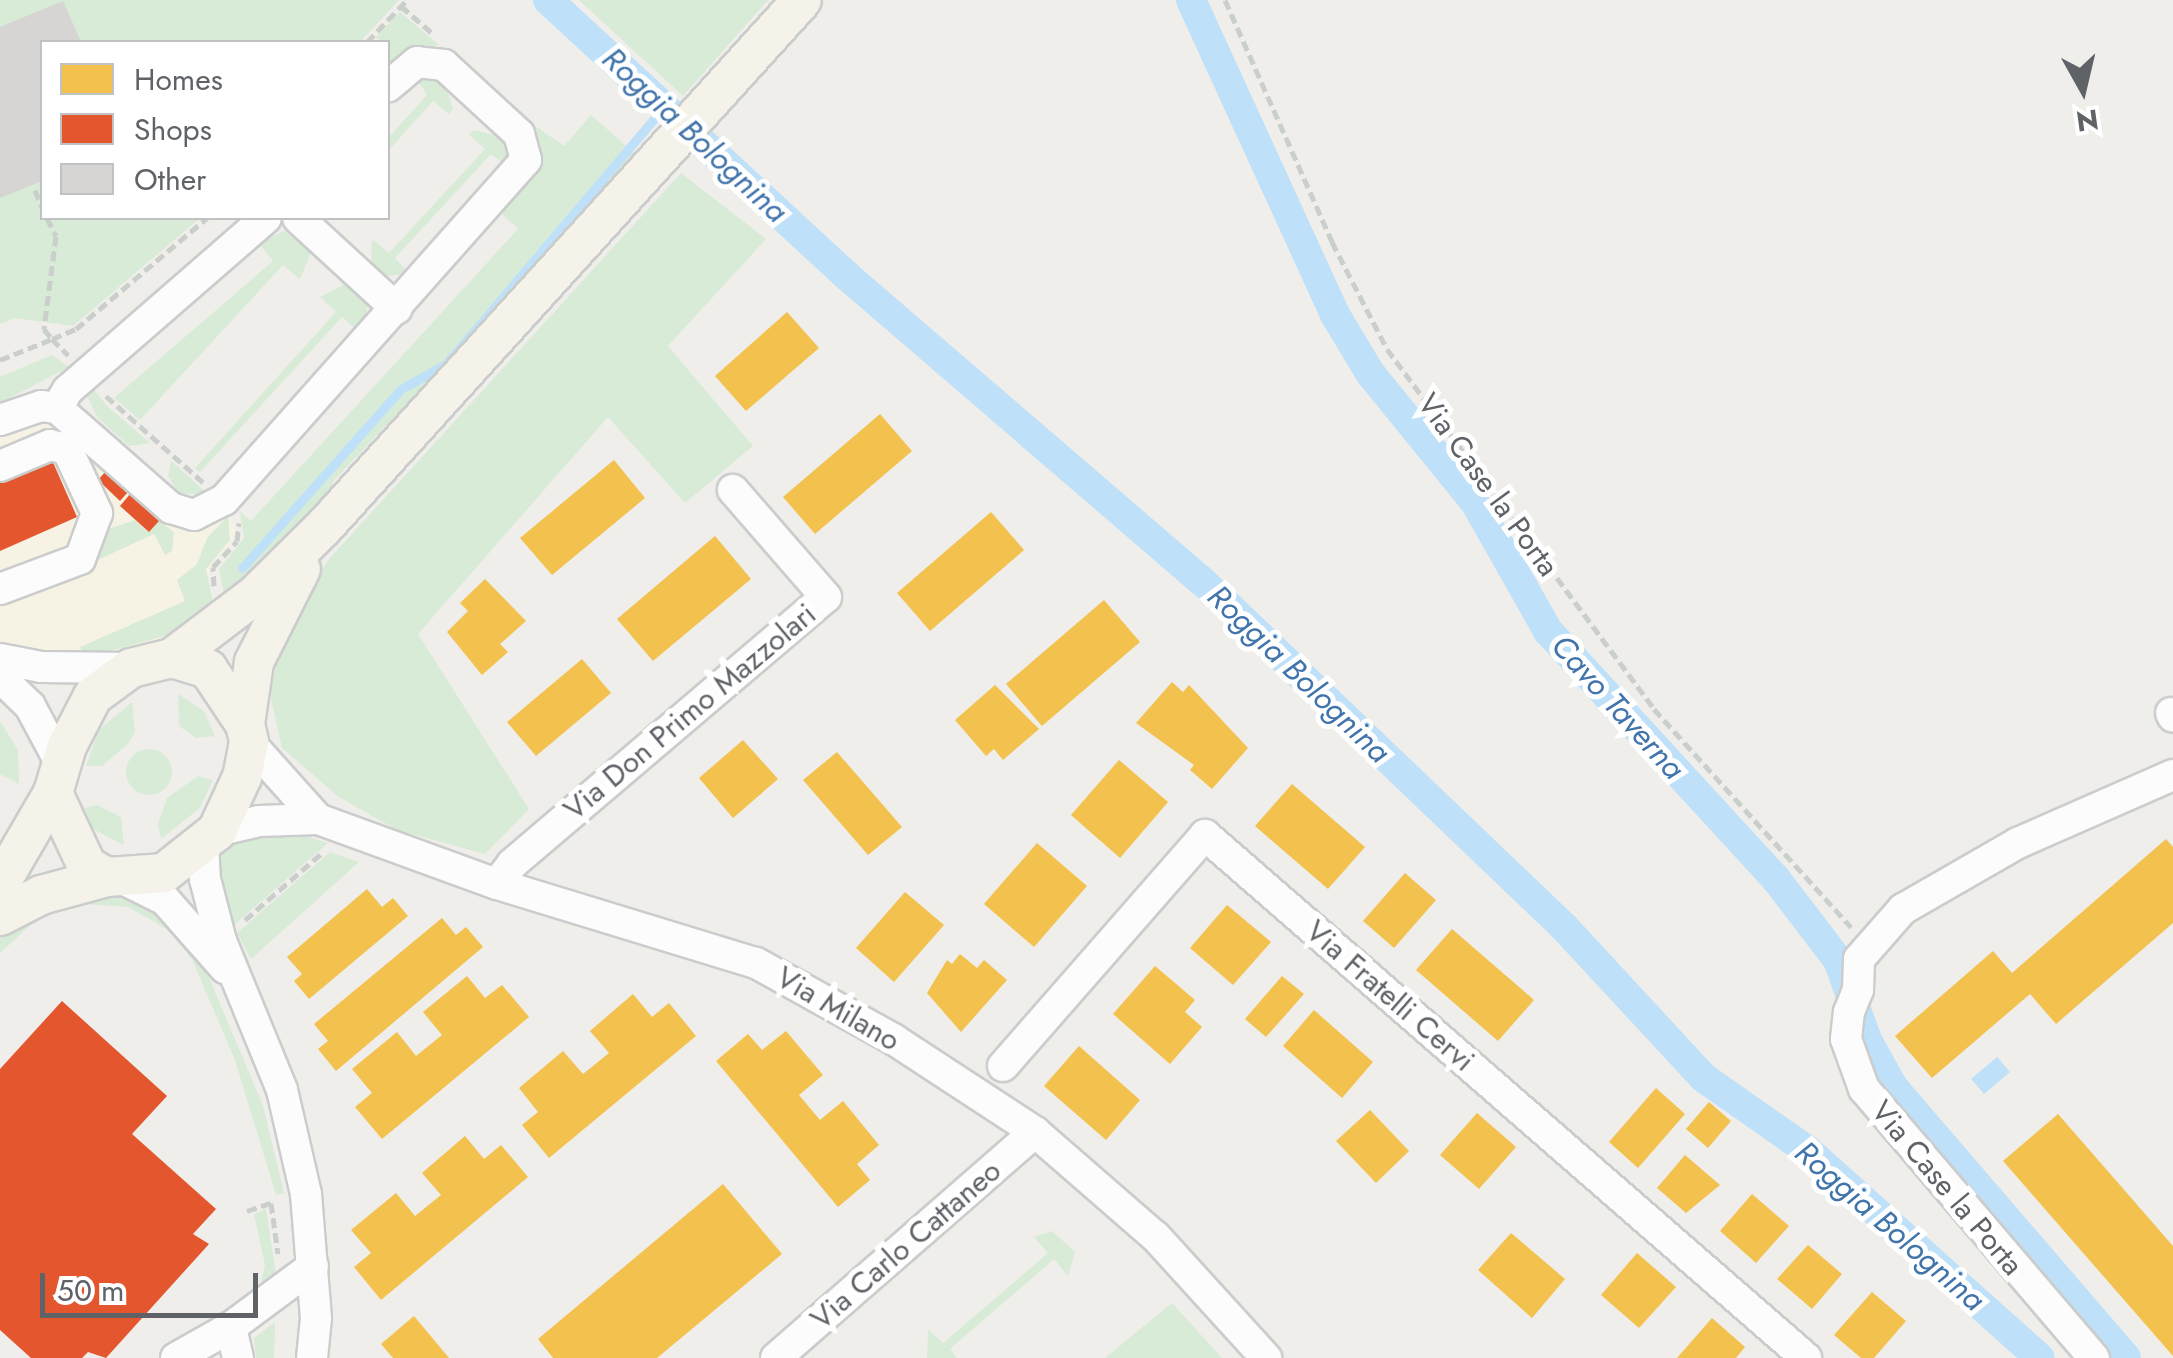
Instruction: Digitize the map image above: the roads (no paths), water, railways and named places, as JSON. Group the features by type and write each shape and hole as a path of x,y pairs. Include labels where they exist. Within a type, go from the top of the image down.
{"main road":[{"path":"0,884 57,778 94,696 131,668 172,658 255,595 324,527 802,0"},
{"path":"0,916 41,895 114,878 164,873 210,837 242,777 254,662 268,626 324,527"},
{"path":"172,658 208,669 247,733"},
{"path":"57,778 87,866 114,878"}],"street":[{"path":"57,408 170,508 205,513 224,500 526,160 519,134 444,65 418,62 390,84"},
{"path":"0,420 57,408 68,390 264,220"},
{"path":"300,220 397,309"},
{"path":"0,466 50,446 67,450 96,506 80,559 11,585"},
{"name":"Via Don Primo Mazzolari","path":"497,884 512,864 826,597 733,490"},
{"path":"0,659 41,667 131,668"},
{"path":"0,677 30,706 57,778"},
{"name":"Via Milano","path":"247,733 318,819"},
{"name":"Via Case la Porta","path":"2094,1358 1864,1089 1846,1039 1859,959 1903,909 2018,843 2173,775"},
{"name":"Via Milano","path":"210,837 259,820 318,819 497,884 756,962 893,1039 1035,1132 1156,1238 1266,1358"},
{"name":"Via Fratelli Cervi","path":"1004,1066 1205,835 1806,1358"},
{"path":"210,837 205,879 221,941 231,974 282,1090 306,1194 313,1266 312,1358"},
{"path":"114,878 164,900 231,974"},
{"name":"Via Carlo Cattaneo","path":"776,1358 1035,1132"},
{"path":"176,1358 231,1327 313,1266"},
{"path":"231,1327 238,1358"}],"water":[{"path":"1997,1057 2010,1072 1984,1094 1971,1079"}],"waterway":[{"name":"Roggia Bolognina","path":"548,0 847,276 1201,580 1564,927 1704,1078 1807,1150 2040,1358"},
{"name":"Cavo Taverna","path":"1191,0 1334,313 1370,373 1475,502 1548,631 1776,879 1838,960 1867,1040 1893,1087 2126,1358"},
{"path":"242,568 401,389 446,364 662,109"}]}
